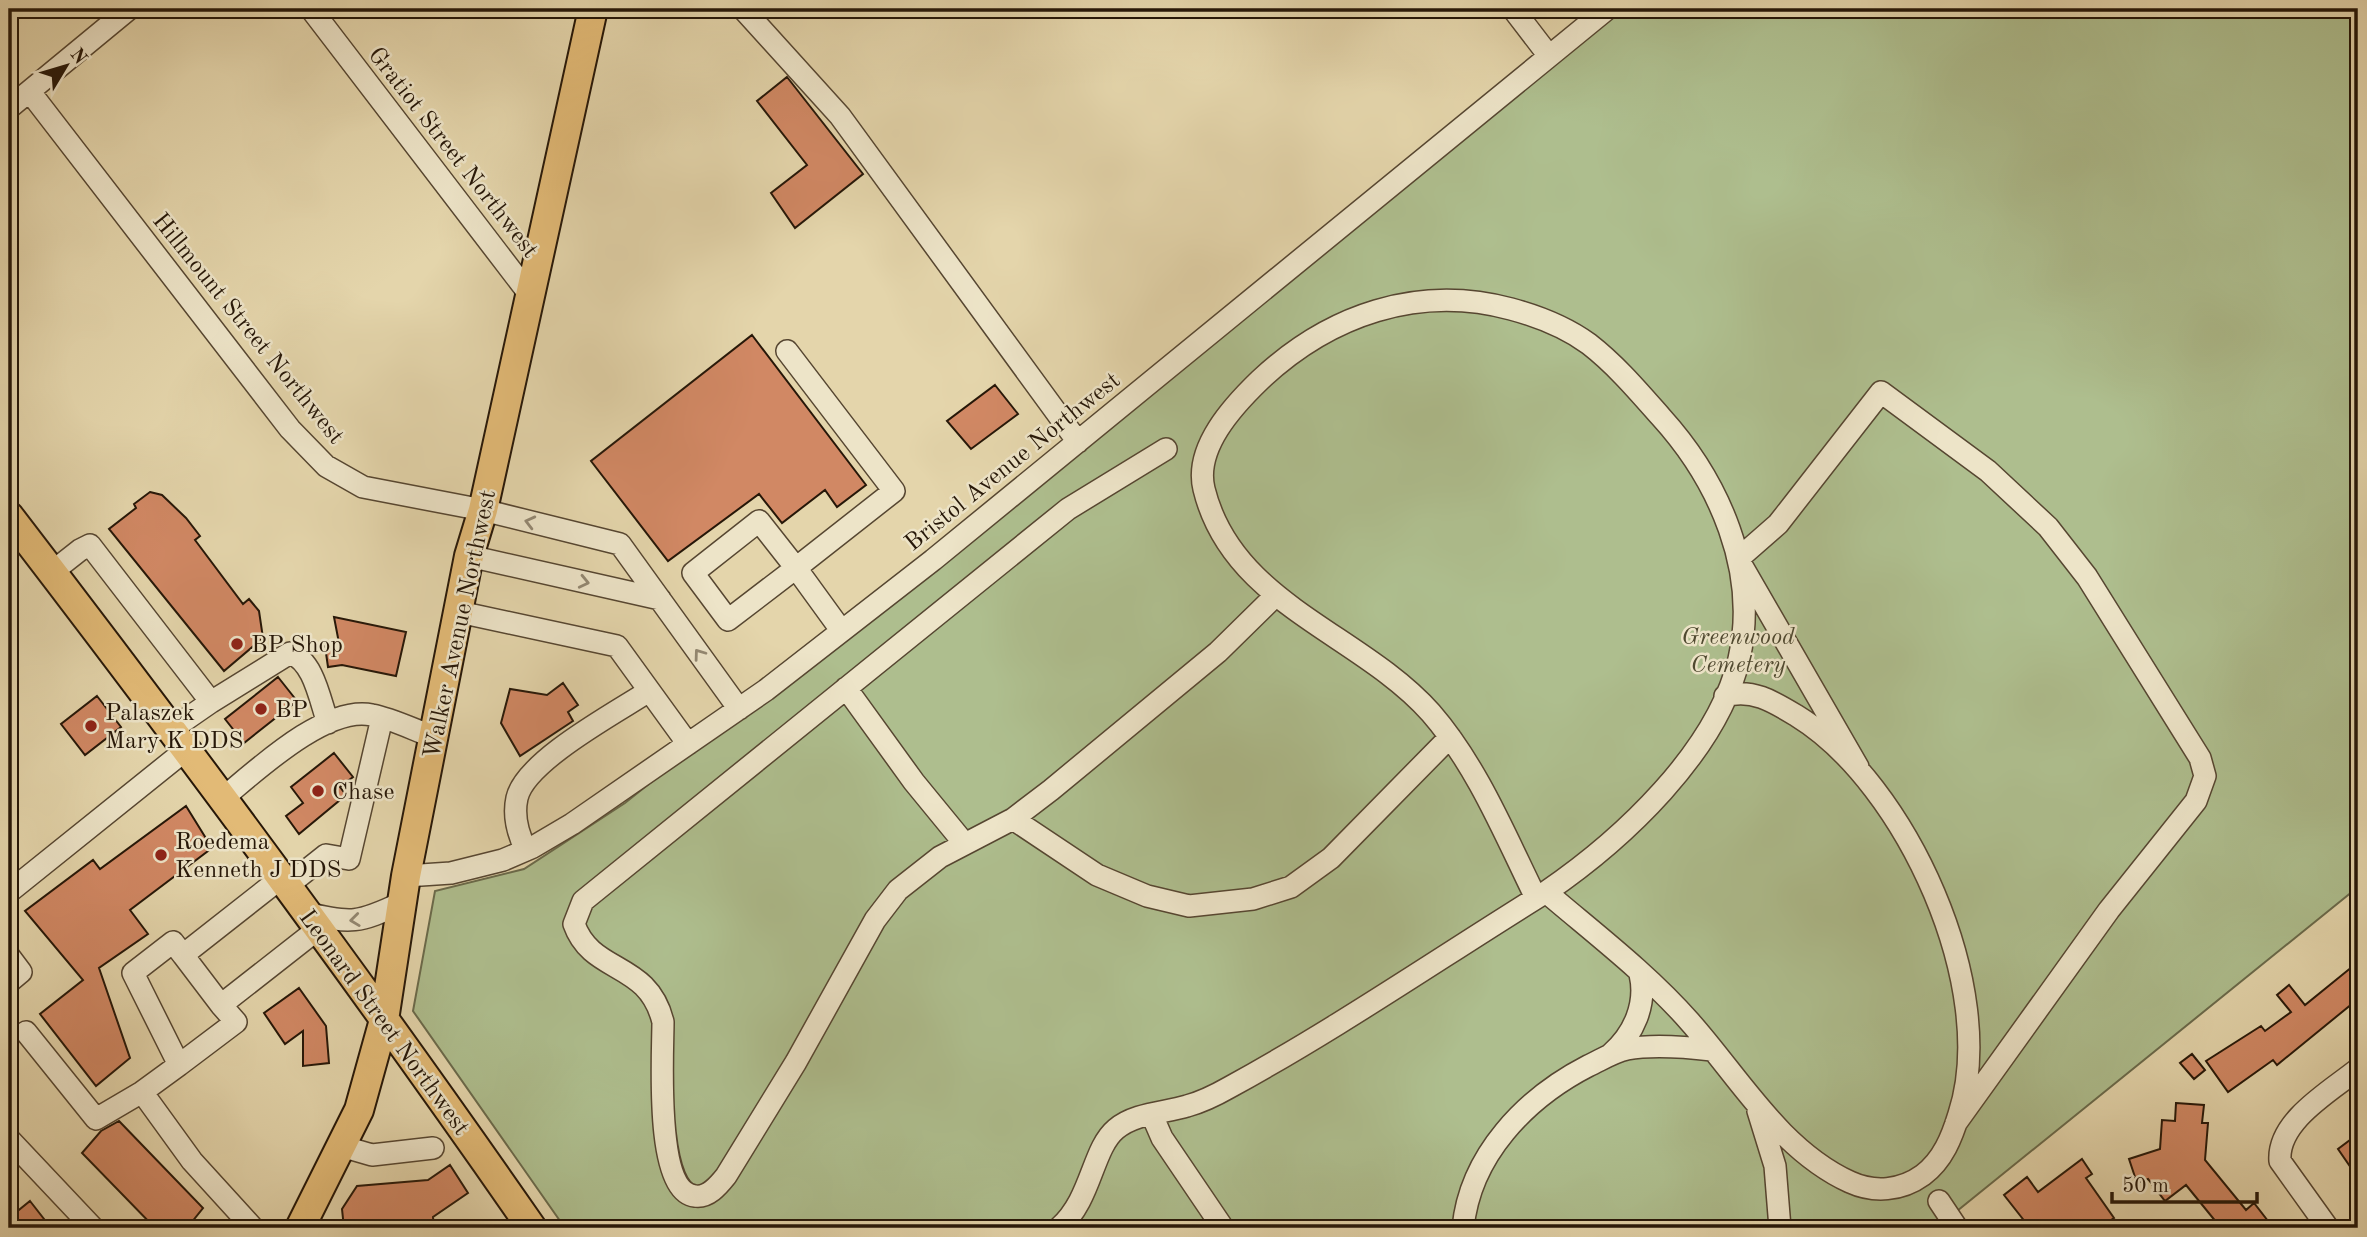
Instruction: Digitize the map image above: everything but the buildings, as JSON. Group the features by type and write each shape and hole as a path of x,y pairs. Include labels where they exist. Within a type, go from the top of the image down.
{"main road":[{"name":"Walker Avenue Northwest","path":"300,1228 359,1110 384,1020 404,890 469,556 483,510 593,9"},
{"name":"Leonard Street Northwest","path":"9,516 180,739 532,1228"}],"street":[{"path":"9,108 129,9"},
{"name":"Gratiot Street Northwest","path":"311,9 530,295"},
{"path":"743,9 840,116 1078,442"},
{"path":"1513,9 1549,57"},
{"name":"Bristol Avenue Northwest","path":"404,890 451,873 503,860 526,850 572,824 739,709 842,631 1078,442 1607,9"},
{"name":"Hillmount Street Northwest","path":"30,92 290,429 326,466 363,487 483,510 620,544 739,709"},
{"path":"1059,1228 1080,1205 1110,1135 1127,1122 1186,1107 1231,1087 1541,895 1614,840 1653,800 1698,742 1725,696 1738,661 1743,625 1738,559 1728,525 1694,457 1628,380 1585,341 1538,318 1498,306 1460,300 1419,300 1369,312 1310,340 1255,385 1227,418 1210,445 1202,474 1210,507 1240,559 1275,596 1402,684 1450,737 1475,776 1541,895 1640,974 1686,1018 1742,1087 1785,1134 1822,1164 1849,1181 1872,1189 1906,1185 1926,1173 1942,1155 1956,1123 1969,1077 1966,1009 1956,956 1927,878 1892,816 1858,767 1738,559"},
{"path":"787,351 894,491 796,568 729,620 693,573 760,521 796,568 842,631"},
{"path":"1738,559 1778,524 1881,392 1988,471 2048,527 2092,586 2204,768 2204,784 2196,801 2109,910 1956,1123"},
{"path":"1166,449 1068,509 583,901 575,914 574,924 586,946 636,976 659,1008 663,1022 665,1140 669,1164 684,1191 699,1197 717,1187 796,1062 888,901 940,857 1013,819 1156,706 1218,652 1275,596"},
{"path":"52,572 90,545 211,702"},
{"path":"469,556 660,599"},
{"path":"459,612 617,646 688,744"},
{"path":"9,892 180,739 211,702 290,653 299,656 308,668 328,723"},
{"path":"846,688 914,782 964,843"},
{"path":"526,850 517,832 517,796 543,760 649,691"},
{"path":"1725,696 1751,693 1787,710 1829,738 1858,767"},
{"path":"223,798 284,749 343,715 370,714 434,737"},
{"path":"183,956 284,882 326,855 349,859 382,718"},
{"path":"1013,819 1097,875 1147,897 1189,906 1253,899 1292,887 1322,865 1450,737"},
{"path":"222,1005 312,921 364,920 404,890"},
{"path":"26,1032 96,1119 142,1092 179,1065 236,1021 173,942 133,973 179,1065"},
{"path":"9,956 21,972 9,982"},
{"path":"1463,1228 1467,1205 1483,1166 1512,1121 1558,1084 1610,1055 1626,1040 1636,1021 1642,990 1640,974"},
{"path":"1610,1055 1639,1048 1712,1050"},
{"path":"2328,1228 2280,1161 2282,1144 2297,1119 2358,1069"},
{"path":"1742,1087 1767,1134 1779,1188 1780,1228"},
{"path":"142,1092 192,1161 253,1228"},
{"path":"1152,1115 1162,1138 1223,1228"},
{"path":"9,1139 93,1228"},
{"path":"341,1146 372,1155 433,1148"},
{"path":"1938,1201 1957,1228"}],"green space":[{"name":"Greenwood Cemetery","path":"1621,9 2358,9 2358,887 1936,1228 565,1228 413,1011 435,891 524,869 625,803"}],"place":[{"name":"BP Shop","path":"237,644"},
{"name":"BP","path":"261,709"},
{"name":"Palaszek Mary K DDS","path":"91,726"},
{"name":"Chase","path":"318,791"},
{"name":"Roedema Kenneth J DDS","path":"161,855"}]}
